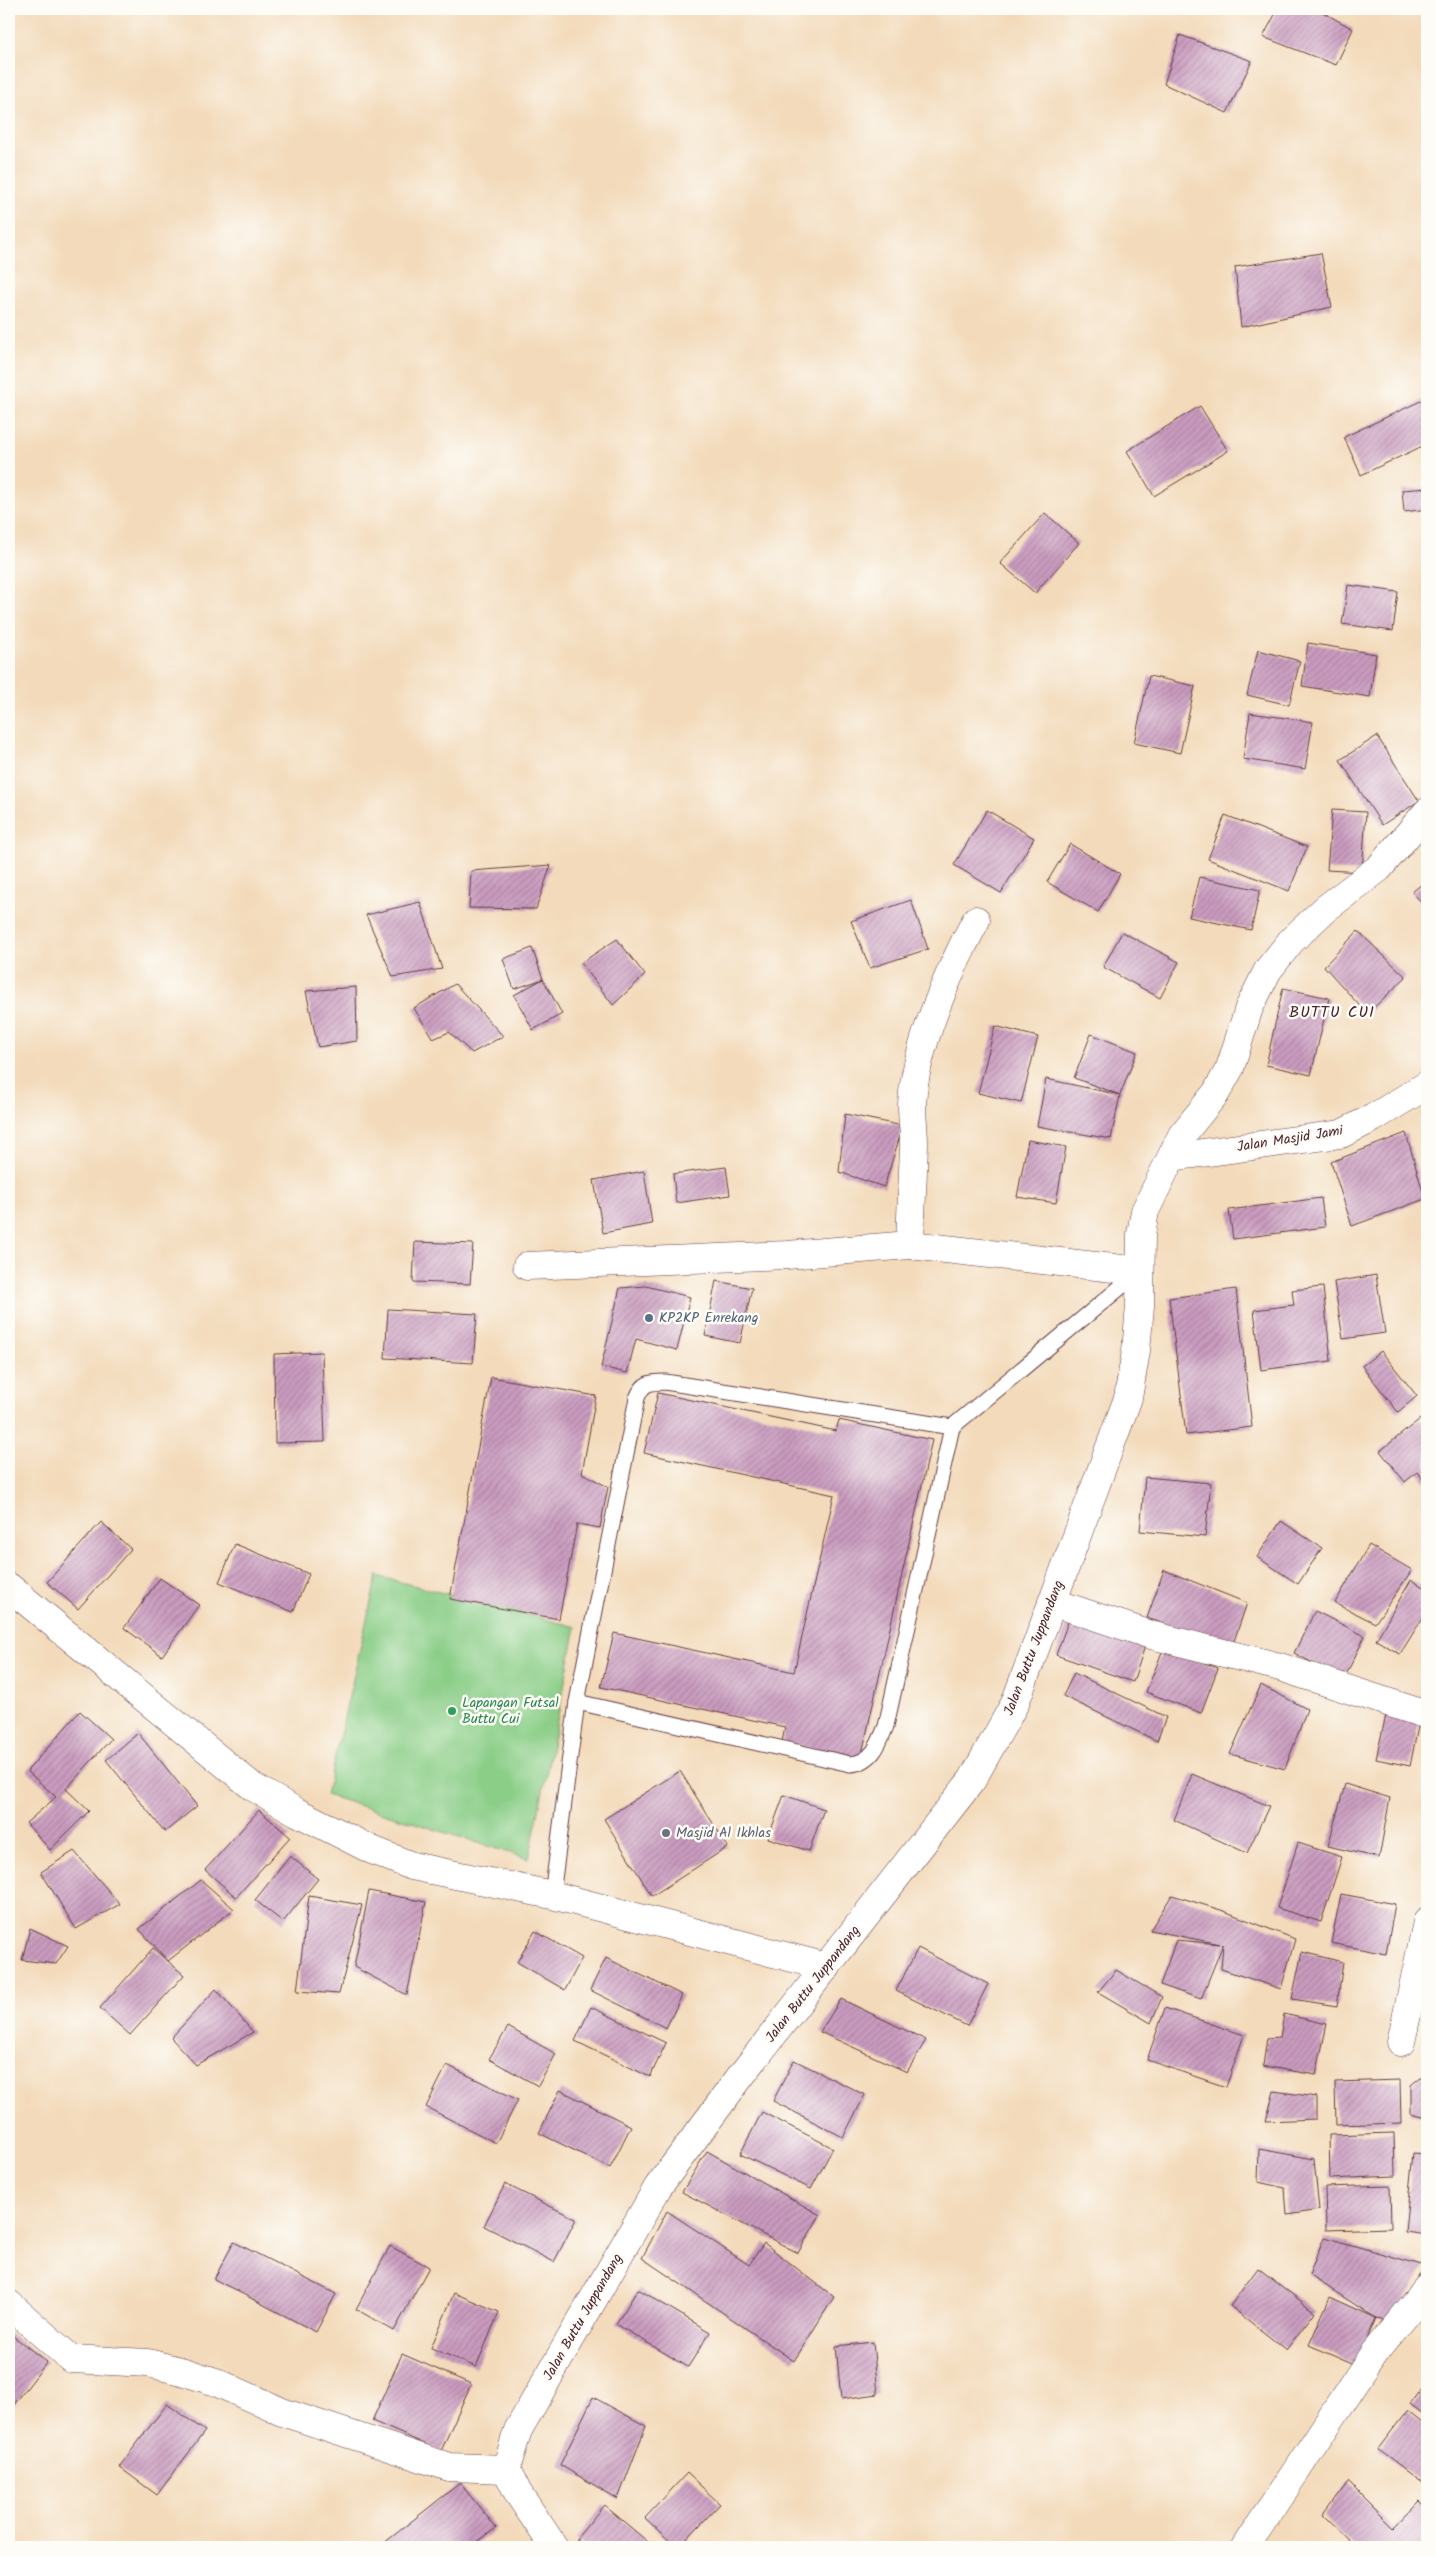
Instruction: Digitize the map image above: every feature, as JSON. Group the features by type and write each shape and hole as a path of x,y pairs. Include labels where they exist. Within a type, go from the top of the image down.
{"street":[{"name":"Jalan Buttu Juppandang","path":"506,2469 518,2430 658,2187 740,2077 972,1780 1015,1704 1128,1398 1136,1351 1140,1306 1141,1234 1145,1211 1182,1135 1216,1093 1230,1068 1249,1008 1268,970 1291,941 1325,909 1379,868 1427,812"},
{"path":"910,1245 914,1141 912,1104 917,1074 923,1046 976,920"},
{"name":"Jalan Masjid Jami","path":"1172,1158 1341,1134 1373,1118 1427,1085"},
{"path":"527,1266 787,1255 910,1245 1140,1271"},
{"path":"9,1587 253,1787 289,1808 372,1850 412,1866 552,1895 827,1967"},
{"path":"1052,1602 1152,1635 1280,1667 1427,1715"},
{"path":"1401,2042 1427,1922"},
{"path":"1246,2547 1374,2353 1427,2289"},
{"path":"9,2304 71,2359 148,2363 181,2371 216,2382 282,2412 449,2466 506,2469 523,2500 554,2547"}],"lane":[{"path":"577,1702 850,1764 859,1764 869,1757 878,1747 886,1726 952,1427 1140,1271"},
{"path":"552,1895 577,1702 637,1398 642,1386 649,1382 665,1382 952,1427"}],"green space":[{"name":"Lapangan Futsal Buttu Cui","path":"377,1576 576,1627 529,1859 326,1795"}],"building":[{"path":"1278,9 1317,9 1353,29 1336,65 1263,37"},
{"path":"1180,35 1252,61 1227,113 1164,84"},
{"path":"1321,253 1332,307 1241,327 1235,267"},
{"path":"1427,398 1427,444 1361,475 1344,437"},
{"path":"1200,406 1228,451 1154,496 1127,451"},
{"path":"1427,488 1427,509 1404,512 1402,490"},
{"path":"1045,513 1079,543 1035,593 1000,563"},
{"path":"1427,516 1427,553 1426,553 1424,517"},
{"path":"1348,585 1398,592 1393,631 1342,624"},
{"path":"1308,643 1376,654 1370,697 1302,686"},
{"path":"1258,650 1300,661 1289,705 1247,695"},
{"path":"1149,676 1195,686 1180,753 1134,743"},
{"path":"1250,713 1313,722 1305,769 1243,759"},
{"path":"1377,736 1419,801 1382,825 1340,760"},
{"path":"987,810 1034,838 1001,893 954,865"},
{"path":"1332,810 1366,812 1362,872 1327,870"},
{"path":"1225,815 1307,847 1289,891 1208,859"},
{"path":"1070,844 1120,874 1098,912 1047,882"},
{"path":"551,865 536,909 469,908 471,871"},
{"path":"1199,877 1260,890 1251,930 1189,917"},
{"path":"1427,880 1427,908 1412,892"},
{"path":"911,900 928,949 870,968 851,921"},
{"path":"420,902 442,969 393,977 366,915"},
{"path":"1358,931 1406,977 1367,1014 1324,966"},
{"path":"1122,932 1179,962 1160,998 1103,967"},
{"path":"617,939 645,975 613,1005 581,963"},
{"path":"532,948 543,979 514,989 503,959"},
{"path":"543,979 562,1014 533,1030 514,995"},
{"path":"455,984 503,1036 472,1053 449,1032 433,1039 414,1008"},
{"path":"356,987 357,1041 318,1047 306,991"},
{"path":"1283,988 1329,998 1311,1075 1266,1065"},
{"path":"995,1026 1038,1037 1021,1103 978,1093"},
{"path":"1091,1034 1137,1052 1120,1095 1074,1078"},
{"path":"1046,1079 1120,1095 1111,1139 1037,1126"},
{"path":"1427,1110 1427,1130 1426,1130 1423,1111"},
{"path":"845,1114 903,1126 884,1187 839,1172"},
{"path":"1406,1133 1425,1199 1352,1226 1331,1162"},
{"path":"1028,1140 1066,1147 1056,1203 1017,1197"},
{"path":"726,1167 730,1195 676,1203 673,1174"},
{"path":"644,1171 652,1224 603,1233 594,1180"},
{"path":"1321,1198 1325,1227 1233,1239 1229,1210"},
{"path":"415,1242 473,1244 470,1284 413,1282"},
{"path":"1376,1275 1385,1333 1343,1339 1334,1282"},
{"path":"716,1281 752,1288 740,1343 705,1336"},
{"name":"KP2KP Enrekang","path":"646,1286 690,1297 677,1350 636,1339 627,1373 601,1367 620,1288"},
{"path":"1323,1287 1331,1361 1261,1370 1254,1310 1294,1305 1292,1290"},
{"path":"1236,1289 1252,1427 1186,1435 1169,1298"},
{"path":"388,1309 477,1314 473,1363 385,1358"},
{"path":"1381,1351 1417,1396 1398,1412 1362,1366"},
{"path":"322,1352 325,1442 275,1443 274,1354"},
{"path":"491,1377 596,1396 582,1473 608,1487 600,1528 577,1524 559,1619 450,1599"},
{"path":"658,1393 836,1431 839,1420 932,1440 861,1758 782,1742 785,1727 601,1687 614,1633 794,1672 834,1495 644,1453"},
{"path":"1420,1419 1427,1429 1427,1484 1417,1472 1405,1482 1380,1451"},
{"path":"1145,1477 1211,1483 1205,1537 1140,1531"},
{"path":"1281,1521 1322,1548 1298,1584 1257,1557"},
{"path":"101,1522 131,1549 78,1609 47,1582"},
{"path":"235,1544 309,1574 293,1612 219,1582"},
{"path":"1369,1545 1412,1570 1375,1623 1335,1603"},
{"path":"1164,1570 1247,1603 1232,1647 1147,1618"},
{"path":"160,1578 199,1605 162,1656 124,1628"},
{"path":"1411,1580 1427,1589 1427,1611 1400,1654 1376,1640"},
{"path":"1315,1611 1365,1636 1344,1679 1294,1653"},
{"path":"1069,1619 1145,1646 1133,1682 1056,1655"},
{"path":"1164,1647 1218,1668 1201,1713 1146,1692"},
{"path":"1074,1673 1166,1717 1157,1741 1063,1696"},
{"path":"1261,1685 1307,1709 1285,1769 1230,1754"},
{"path":"80,1711 111,1739 66,1789 89,1811 50,1850 26,1823 56,1797 27,1771"},
{"path":"1386,1715 1419,1722 1410,1766 1376,1759"},
{"path":"138,1733 197,1806 165,1832 106,1760"},
{"name":"Masjid Al Ikhlas","path":"680,1771 728,1847 652,1896 604,1819"},
{"path":"1192,1774 1269,1806 1247,1853 1174,1820"},
{"path":"1345,1784 1390,1798 1379,1858 1328,1846"},
{"path":"784,1795 824,1809 809,1851 768,1838"},
{"path":"259,1810 290,1837 236,1897 205,1870"},
{"path":"1298,1843 1342,1857 1321,1922 1277,1908"},
{"path":"74,1851 120,1904 76,1929 41,1872"},
{"path":"290,1856 318,1879 283,1922 255,1900"},
{"path":"201,1880 234,1909 168,1961 139,1929"},
{"path":"369,1891 426,1902 407,1995 354,1967"},
{"path":"1341,1894 1395,1904 1386,1954 1331,1943"},
{"path":"1172,1895 1224,1911 1295,1939 1281,1989 1221,1969 1223,1944 1201,1999 1160,1985 1176,1940 1220,1944 1150,1930"},
{"path":"309,1896 362,1905 339,1994 297,1991"},
{"path":"30,1928 68,1946 56,1964 22,1960"},
{"path":"535,1931 582,1958 565,1990 517,1962"},
{"path":"153,1948 184,1975 130,2035 100,2008"},
{"path":"918,1948 988,1984 967,2026 896,1991"},
{"path":"1302,1952 1343,1962 1337,2006 1292,1999"},
{"path":"606,1958 682,1995 666,2028 590,1990"},
{"path":"1116,1970 1162,1997 1151,2023 1098,1992"},
{"path":"216,1989 253,2032 196,2065 171,2038"},
{"path":"841,1999 926,2040 907,2072 820,2032"},
{"path":"591,2007 666,2043 650,2077 575,2041"},
{"path":"1165,2008 1244,2035 1226,2087 1147,2060"},
{"path":"1284,2014 1327,2024 1316,2075 1263,2066 1267,2038 1280,2037"},
{"path":"508,2027 556,2054 538,2086 489,2059"},
{"path":"794,2060 865,2095 843,2137 773,2101"},
{"path":"447,2065 518,2100 496,2143 426,2107"},
{"path":"1427,2072 1427,2118 1411,2114 1411,2085"},
{"path":"1400,2080 1401,2123 1336,2125 1335,2082"},
{"path":"560,2090 631,2126 610,2168 539,2133"},
{"path":"1274,2091 1316,2097 1316,2119 1266,2121"},
{"path":"762,2112 833,2148 811,2189 740,2154"},
{"path":"1394,2133 1395,2176 1330,2179 1329,2135"},
{"path":"1259,2149 1314,2159 1319,2210 1287,2215 1285,2188 1258,2182"},
{"path":"707,2151 820,2215 798,2253 682,2192"},
{"path":"1413,2153 1427,2154 1427,2235 1405,2232"},
{"path":"505,2184 576,2219 554,2262 484,2226"},
{"path":"1390,2185 1391,2228 1326,2230 1325,2187"},
{"path":"667,2211 749,2265 764,2243 834,2297 794,2361 642,2258"},
{"path":"1324,2237 1425,2266 1391,2321 1376,2318 1309,2275"},
{"path":"234,2242 336,2294 316,2332 214,2279"},
{"path":"390,2246 429,2267 394,2331 356,2309"},
{"path":"1258,2268 1315,2312 1286,2350 1230,2306"},
{"path":"638,2289 710,2332 688,2367 616,2324"},
{"path":"454,2293 499,2312 476,2367 431,2348"},
{"path":"1330,2297 1376,2318 1356,2365 1309,2345"},
{"path":"9,2333 47,2362 9,2411"},
{"path":"873,2342 878,2394 841,2399 836,2346"},
{"path":"402,2354 471,2384 441,2451 372,2421"},
{"path":"1427,2382 1427,2418 1410,2405"},
{"path":"593,2397 646,2426 618,2499 560,2465"},
{"path":"167,2404 205,2431 157,2495 119,2467"},
{"path":"1407,2411 1427,2427 1427,2486 1378,2449"},
{"path":"687,2473 720,2504 679,2547 676,2547 645,2518"},
{"path":"1348,2482 1394,2528 1420,2501 1427,2508 1427,2547 1355,2547 1323,2516"},
{"path":"460,2483 496,2528 471,2547 379,2547"},
{"path":"604,2505 654,2547 586,2547 576,2539"}],"place":[{"name":"KP2KP Enrekang","path":"649,1318"},
{"name":"Lapangan Futsal Buttu Cui","path":"452,1711"},
{"name":"Masjid Al Ikhlas","path":"666,1833"}],"district":[{"name":"BUTTU CUI","path":"1332,1012"}]}
